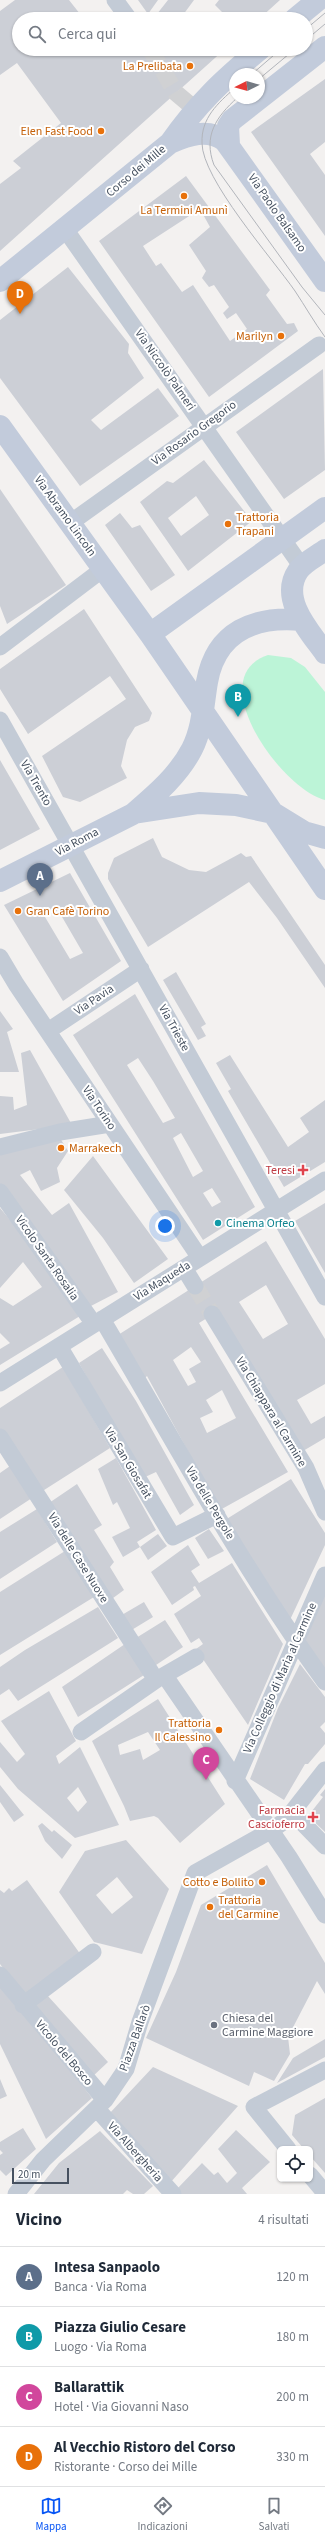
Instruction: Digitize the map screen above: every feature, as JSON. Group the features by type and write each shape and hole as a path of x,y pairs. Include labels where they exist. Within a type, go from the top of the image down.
{"street":[{"path":"303,12 318,0"},
{"path":"117,2 124,12"},
{"path":"229,145 228,126 232,120 325,47"},
{"name":"Corso dei Mille","path":"0,281 170,143 195,109 252,56"},
{"path":"170,143 186,136 206,133 218,137 229,145"},
{"name":"Via Paolo Balsamo","path":"229,145 325,281"},
{"name":"Via Niccolò Palmeri","path":"65,229 205,426 302,567"},
{"name":"Via Rosario Gregorio","path":"70,523 319,345"},
{"name":"Via Abramo Lincoln","path":"0,426 150,634 325,889"},
{"path":"150,634 325,508"},
{"path":"325,550 302,567 295,576 292,593 296,609 302,620 325,653"},
{"path":"0,647 103,569"},
{"path":"133,814 172,779 192,749 204,711 210,666 216,652 228,639 254,623 279,618 302,620"},
{"name":"Via Trento","path":"0,720 71,845"},
{"path":"133,814 169,806 219,803 274,813 304,832 325,838"},
{"name":"Via Roma","path":"0,881 133,814"},
{"name":"Via Trieste","path":"71,845 325,1297"},
{"name":"Via Torino","path":"0,957 200,1258"},
{"name":"Via Pavia","path":"48,1031 141,969"},
{"path":"0,1147 60,1132 110,1124"},
{"name":"Via Maqueda","path":"0,1383 325,1180"},
{"name":"Vicolo Santa Rosalia","path":"0,1192 98,1322"},
{"path":"184,1268 195,1286"},
{"name":"Via Chiappara al Carmine","path":"212,1314 320,1489 325,1512"},
{"name":"Via delle Pergole","path":"98,1322 295,1641 325,1682"},
{"name":"Via San Giosafat","path":"59,1346 173,1537 217,1515"},
{"name":"Via delle Case Nuove","path":"0,1437 161,1678 270,1831 325,1915"},
{"name":"Via Colleggio di Maria al Carmine","path":"235,1781 325,1575"},
{"path":"81,1732 161,1678 196,1657"},
{"path":"270,1831 286,1820 325,1770"},
{"path":"292,1812 325,1846"},
{"name":"Piazza Ballarò","path":"16,2194 43,2160 101,2105 126,2069 140,2022 195,1874 270,1831"},
{"path":"23,2005 93,1952"},
{"name":"Vicolo del Bosco","path":"0,1974 101,2105"},
{"path":"286,2146 254,2107 325,2070"},
{"name":"Via Albergheria","path":"101,2105 168,2193"},
{"path":"313,2179 325,2193"}],"green space":[{"path":"268,655 291,658 305,667 325,692 325,800 307,792 288,776 270,755 255,732 245,708 242,685 249,667"}],"building":[{"path":"15,0 69,0 78,12 12,12 12,56 217,56 0,251 0,184 21,168 13,161 61,123 17,63 0,75 0,11"},
{"path":"138,0 158,0 149,12 147,12"},
{"path":"168,0 194,0 185,12 159,12"},
{"path":"219,0 280,0 267,12 222,12 215,5"},
{"path":"325,79 325,142 310,154 325,175 325,236 251,132"},
{"path":"186,176 270,290 266,295 287,324 294,323 298,331 209,397 99,241","holes":["200,209 210,227 189,245 206,271 202,278 209,287 214,285 229,307 223,313 227,319 236,313 247,329 230,341 193,285 182,292 161,263 156,266 143,246"]},
{"path":"68,267 129,344 128,353 144,378 91,420 101,430 158,388 179,416 80,486 0,378 0,320"},
{"path":"323,369 325,470 284,499 236,432"},
{"path":"204,460 252,521 188,571 140,502 167,481 173,483","holes":["196,496 209,515 181,536 168,518"]},
{"path":"0,489 66,585 7,624 0,606"},
{"path":"120,513 132,528 140,525 175,575 151,591 105,525"},
{"path":"84,609 152,713 149,721 135,727 127,740 121,766 127,778 80,802 63,797 42,756 126,699 110,676 28,734 0,689 0,669"},
{"path":"0,760 40,829 0,850"},
{"path":"153,838 162,857 189,870 206,872 241,853 246,857 251,856 325,965 325,988 277,918 249,882 148,947 108,879 108,873 114,858"},
{"path":"70,873 121,961 63,1001 4,905","holes":["58,910 83,953 70,959 45,917"]},
{"path":"176,972 206,1024 201,1027 206,1036 198,1040 163,980"},
{"path":"135,994 255,1207 203,1240 73,1035","holes":["138,1058 153,1081 175,1118 163,1123 127,1065","181,1133 203,1171 193,1177 173,1138","212,1188 221,1202 212,1207 203,1193"]},
{"path":"0,1011 13,1029 7,1032 19,1072 0,1072"},
{"path":"30,1050 72,1125 0,1134 0,1096 13,1097 14,1110 27,1105 21,1053"},
{"path":"230,1055 288,1147 309,1132 300,1118 325,1100 325,1162 284,1187 228,1091 231,1089 216,1063"},
{"path":"60,1138 68,1151 57,1168 60,1182 41,1191 30,1170 20,1175 52,1215 69,1203 118,1292 87,1308 0,1185 0,1155"},
{"path":"93,1156 168,1259 134,1283 103,1238 64,1190"},
{"path":"325,1203 325,1273 295,1221"},
{"path":"0,1208 37,1252 80,1316 0,1365 0,1349 10,1343 0,1333 0,1298 13,1306 42,1287 23,1262 0,1288"},
{"path":"266,1241 325,1339 325,1384 297,1400 311,1424 325,1416 325,1438 303,1451 217,1312 199,1323 288,1472 220,1510 147,1376 144,1379 118,1335","holes":["266,1285 288,1324 263,1339 239,1302","191,1347 201,1362 189,1369 196,1382 188,1386 173,1360","222,1390 236,1418 207,1433 200,1418 213,1412 206,1400"]},
{"path":"102,1348 136,1401 194,1505 180,1515 156,1472 143,1478 79,1363"},
{"path":"63,1367 110,1448 41,1492 0,1429 0,1408"},
{"path":"116,1458 156,1530 137,1542 140,1547 123,1557 112,1537 130,1528 117,1502 113,1505 98,1469"},
{"path":"10,1466 32,1498 0,1519 0,1473"},
{"path":"291,1479 325,1533 325,1545 289,1622 225,1520"},
{"path":"77,1484 102,1525 94,1530 114,1562 110,1567 124,1590 109,1601 49,1503"},
{"path":"37,1509 57,1542 0,1579 0,1532"},
{"path":"209,1529 224,1551 208,1559 195,1538"},
{"path":"158,1534 167,1546 148,1560 140,1547"},
{"path":"188,1545 200,1565 191,1571 199,1583 232,1563 283,1644 248,1725 196,1649 203,1644 199,1638 191,1643 174,1614 201,1596 195,1586 193,1587 194,1590 172,1605 151,1572"},
{"path":"65,1551 94,1597 0,1655 0,1592"},
{"path":"325,1592 325,1671 303,1640"},
{"path":"144,1602 153,1617 130,1631 120,1616"},
{"path":"98,1607 118,1638 18,1701 9,1689 0,1695 0,1667 25,1650"},
{"path":"165,1620 183,1647 153,1667 136,1638"},
{"path":"125,1644 144,1675 78,1717 62,1687"},
{"path":"300,1664 325,1697 325,1722 320,1727 325,1733 325,1744 308,1764 305,1764 284,1800 250,1779 278,1708"},
{"path":"49,1691 76,1741 56,1756 59,1764 80,1747 119,1825 75,1838 18,1789 0,1767 0,1742 17,1762 25,1754 1,1721","holes":["78,1787 87,1802 78,1812 67,1798"]},
{"path":"158,1699 225,1804 180,1843 158,1818 154,1816 130,1821 92,1741","holes":["148,1732 160,1750 143,1760 140,1749 120,1755 118,1745"]},
{"path":"0,1785 24,1815 14,1822 0,1802"},
{"path":"325,1789 325,1832 308,1816 323,1797 320,1795"},
{"path":"42,1823 52,1832 54,1830 72,1845 62,1859 45,1841 38,1826"},
{"path":"126,1840 169,1889 142,1954 94,1942 59,1892 85,1851","holes":["117,1877 133,1897 112,1914 96,1895"]},
{"path":"267,1865 325,1963 325,1994 317,1981 288,2037 290,2054 274,2081 254,2072 249,2086 146,2038 176,1972 201,1905"},
{"path":"27,1880 81,1955 25,1997 0,1964 0,1890 4,1893 9,1888 12,1891"},
{"path":"0,1983 92,2098 46,2139 0,2044"},
{"path":"47,1995 108,2062 91,2078 32,2006"},
{"path":"325,2039 325,2057 277,2083 293,2058"},
{"path":"153,2067 238,2106 170,2183 109,2114"},
{"path":"0,2079 7,2096 0,2099"},
{"path":"325,2098 325,2173 313,2159 313,2146 301,2146 292,2135 295,2115"},
{"path":"23,2128 36,2149 6,2176 0,2170 0,2155 3,2153 0,2150 0,2142"},
{"path":"236,2130 270,2162 242,2188 247,2194 180,2194 176,2190 202,2163 214,2175 218,2172 227,2183 237,2173 218,2149"},
{"path":"100,2131 153,2186 144,2194 133,2194 127,2190 123,2194 34,2194 59,2163"}],"tunnel":[{"path":"154,56 176,93 195,109"},
{"path":"195,1286 212,1314"}],"tram line":[{"path":"313,23 325,13"},
{"path":"313,34 325,24"},
{"path":"259,68 273,56"},
{"path":"265,74 287,56"},
{"path":"229,94 217,105 204,126 202,143 205,158 213,177 225,197 295,291 325,337"},
{"path":"231,104 223,112 211,136 211,155 214,165 302,287 325,315"}],"place":[{"name":"La Prelibata","path":"190,66"},
{"name":"Elen Fast Food","path":"101,131"},
{"name":"La Termini Amunì","path":"184,196"},
{"name":"Al Vecchio Ristoro del Corso","path":"20,314"},
{"name":"Marilyn","path":"281,336"},
{"name":"Trattoria Trapani","path":"228,524"},
{"name":"Piazza Giulio Cesare","path":"238,717"},
{"name":"Intesa Sanpaolo","path":"40,896"},
{"name":"Gran Cafè Torino","path":"18,911"},
{"name":"Marrakech","path":"61,1148"},
{"name":"Teresi","path":"303,1170"},
{"name":"Cinema Orfeo","path":"218,1223"},
{"name":"Trattoria Il Calessino","path":"219,1730"},
{"name":"Ballarattik","path":"206,1780"},
{"name":"Farmacia Cascioferro","path":"313,1817"},
{"name":"Cotto e Bollito","path":"262,1882"},
{"name":"Trattoria del Carmine","path":"210,1907"},
{"name":"Chiesa del Carmine Maggiore","path":"214,2025"}]}
